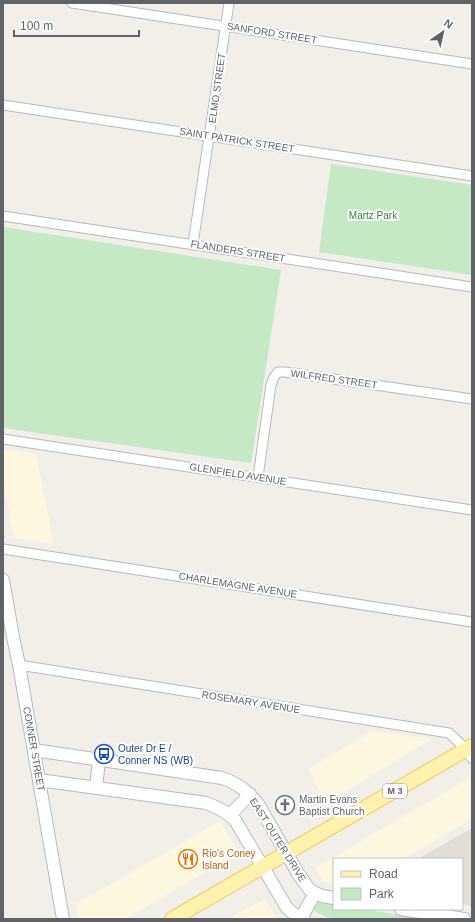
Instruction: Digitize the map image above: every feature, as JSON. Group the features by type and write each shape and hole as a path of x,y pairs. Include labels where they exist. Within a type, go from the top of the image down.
{"main road":[{"name":"M 3","path":"172,919 286,853 470,751"}],"street":[{"name":"SANFORD STREET","path":"72,3 472,64"},
{"name":"ELMO STREET","path":"193,244 229,3"},
{"name":"SAINT PATRICK STREET","path":"3,105 472,176"},
{"name":"FLANDERS STREET","path":"3,216 472,287"},
{"name":"WILFRED STREET","path":"258,477 271,385 278,372 472,400"},
{"name":"GLENFIELD AVENUE","path":"3,439 472,510"},
{"name":"CHARLEMAGNE AVENUE","path":"3,549 472,622"},
{"name":"CONNER STREET","path":"3,580 63,919"},
{"name":"ROSEMARY AVENUE","path":"19,665 449,733 470,751"},
{"name":"EAST OUTER DRIVE","path":"34,750 222,778 238,785 250,794 258,804 298,874 305,884 315,893"},
{"path":"96,788 99,760"},
{"path":"39,780 206,803 217,807 235,820 287,908 294,914 302,918 315,893 333,898"},
{"path":"230,815 250,794"},
{"path":"408,910 464,919"}],"shaded area":[{"path":"3,449 36,454 54,544 14,538 3,478"},
{"path":"373,731 432,739 326,803 308,769"},
{"path":"471,777 472,819 405,858 333,858 333,884 323,882 315,868"},
{"path":"220,821 239,853 125,919 79,919 77,903"},
{"path":"472,828 472,906 463,904 463,858 420,858"},
{"path":"265,899 278,919 228,919"}],"green space":[{"name":"Martz Park","path":"331,164 472,185 472,275 319,252"},
{"path":"3,227 281,270 251,463 3,428"},
{"path":"319,903 333,904 333,910 368,910 425,919 336,919 315,912 314,906"}],"place":[{"name":"Outer Dr E / Conner NS (WB)","path":"104,754"},
{"name":"Martin Evans Baptist Church","path":"285,805"},
{"name":"Rio's Coney Island","path":"188,859"}]}
